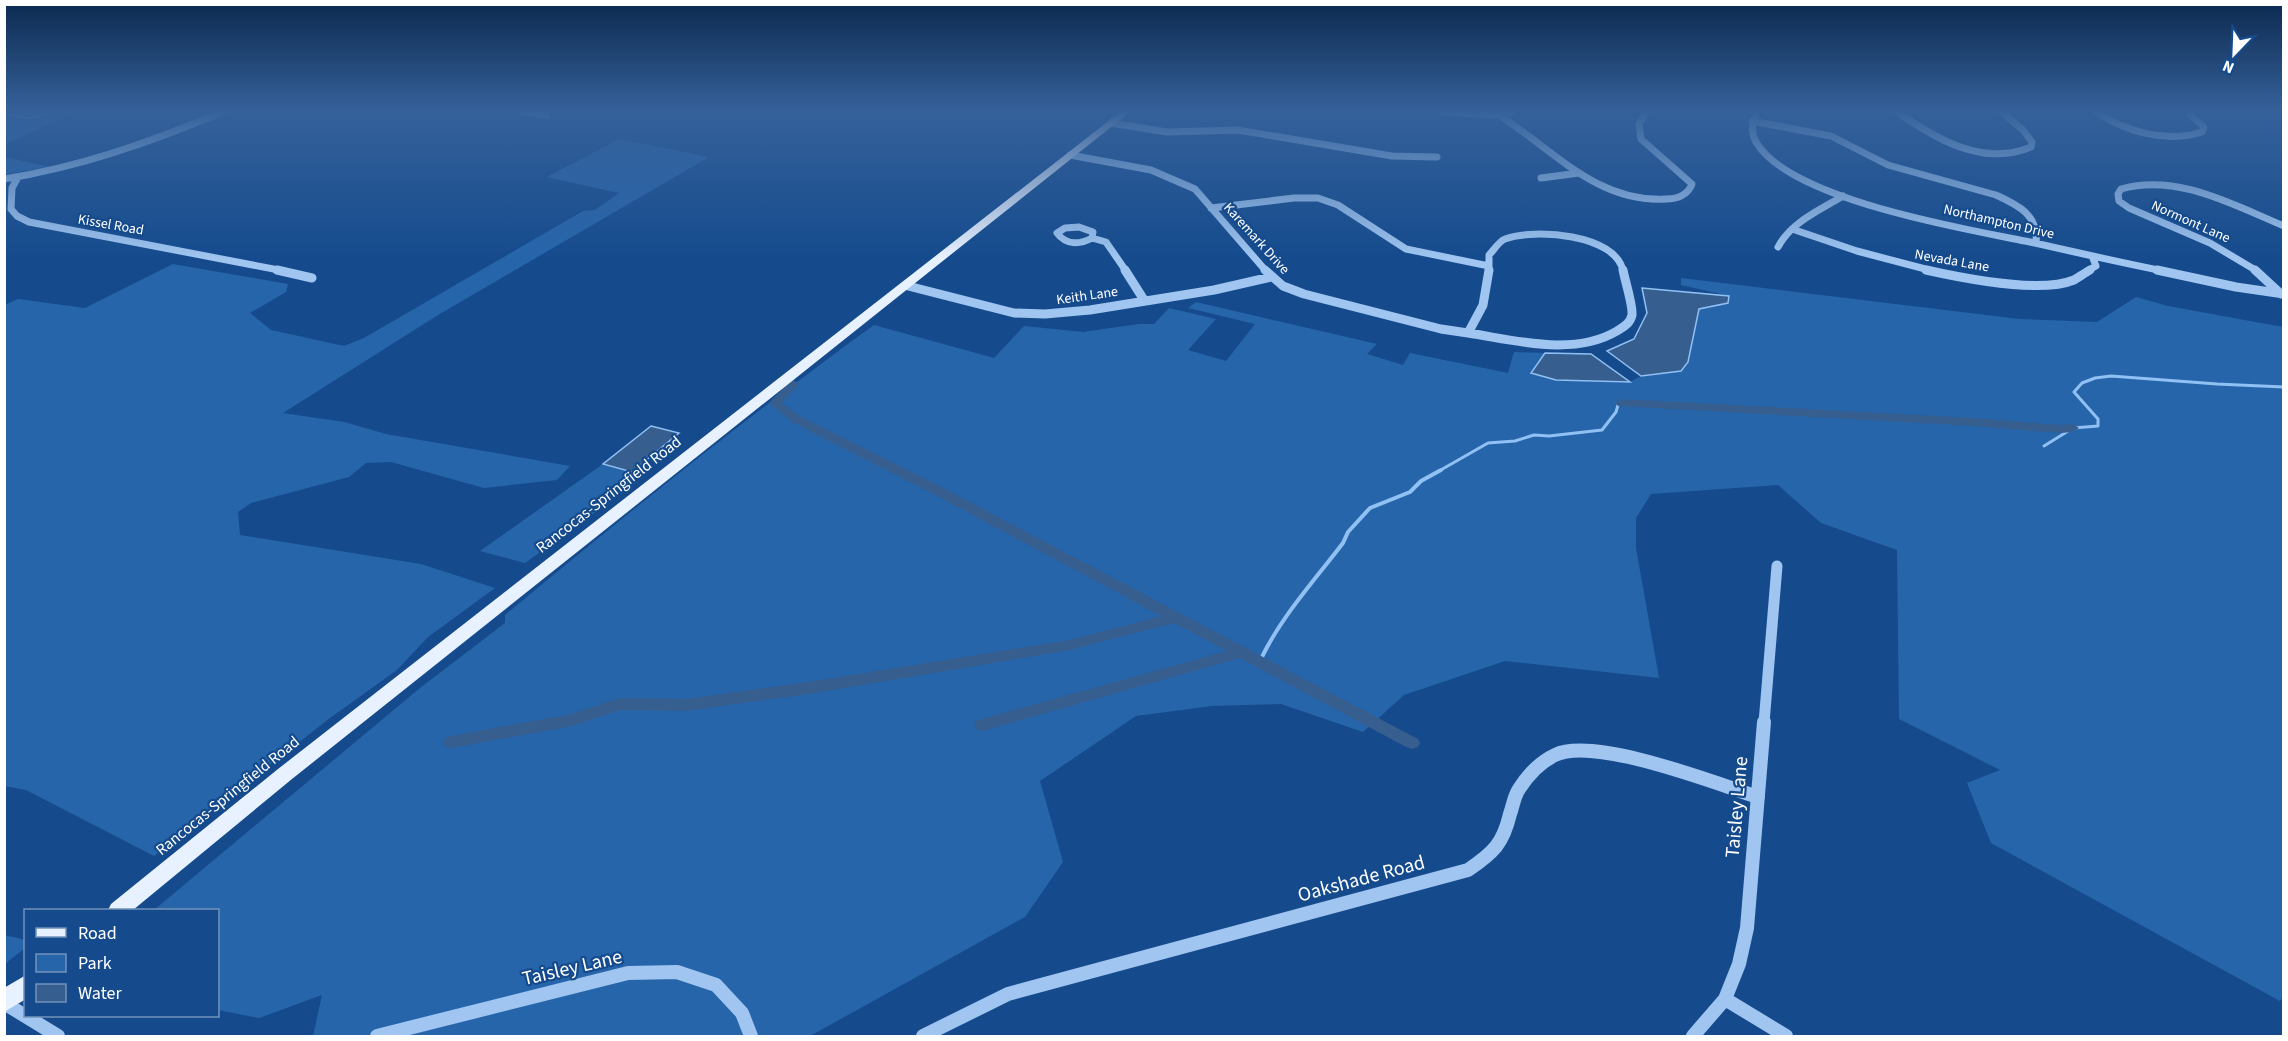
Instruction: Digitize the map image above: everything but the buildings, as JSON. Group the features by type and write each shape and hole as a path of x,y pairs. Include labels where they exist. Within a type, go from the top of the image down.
{"main road":[{"name":"Rancocas-Springfield Road","path":"119,909 285,774 908,286 1063,161"},
{"path":"4,1003 24,988"}],"street":[{"path":"4,179 86,161"},
{"name":"Karemark Drive","path":"1096,161 1177,178 1195,189 1271,276 1283,286 1304,294 1467,334 1545,344 1581,344 1602,340 1627,325 1632,314 1622,264 1602,247 1583,239 1535,233 1503,239 1489,255 1489,288 1483,310 1467,334"},
{"path":"1564,161 1611,193 1635,198 1667,200 1685,194 1692,184 1667,161"},
{"name":"Northampton Drive","path":"1776,161 1798,176 1843,196 1886,210 2092,256 2282,294"},
{"path":"1879,161 1887,165 1999,197 2023,209 2038,229 2036,243"},
{"path":"1541,178 1579,173"},
{"name":"Kissel Road","path":"18,177 12,188 11,209 17,216 29,222 244,262 312,278"},
{"name":"Normont Lane","path":"2282,294 2266,277 2244,260 2129,208 2120,201 2118,194 2121,189 2138,184 2168,186 2213,198 2283,226"},
{"path":"1778,247 1781,239 1792,229 1843,196"},
{"path":"1211,208 1294,198 1318,198 1338,205 1406,249 1489,266"},
{"name":"Nevada Lane","path":"1792,229 1920,269 2032,286 2069,282 2086,276 2096,266 2092,256"},
{"path":"1092,238 1106,242 1112,249 1144,300"},
{"name":"Keith Lane","path":"908,286 1014,313 1033,314 1079,311 1214,290 1271,276"},
{"name":"Taisley Lane","path":"1693,1036 1725,999 1739,964 1747,927 1777,566"},
{"name":"Oakshade Road","path":"923,1036 1008,994 1468,870 1491,854 1504,835 1516,793 1528,774 1556,754 1585,750 1617,753 1758,797"},
{"name":"Taisley Lane","path":"377,1036 628,973 677,972 716,985 742,1013 752,1036"},
{"path":"1725,999 1786,1036"},
{"path":"4,1003 24,1015"},
{"path":"27,1017 58,1036"}],"green space":[{"path":"5,161 21,161 50,167 5,174"},
{"path":"578,161 703,161 438,315 283,413 344,422 386,434 570,466 557,480 484,488 391,462 366,463 349,477 251,503 238,512 240,535 421,564 495,588 428,637 397,670 330,718 154,856 26,790 5,786 5,305 18,299 85,308 173,264 288,284 286,292 250,313 271,330 344,346 364,338 583,211 595,210 619,193 547,177"},
{"path":"1681,278 2019,319 2097,322 2136,297 2168,306 2283,327 2284,996 2280,1001 1991,843 1967,783 2000,770 1899,719 1897,550 1821,523 1778,485 1651,494 1636,518 1636,548 1659,678 1505,661 1404,695 1363,732 1281,704 1212,706 1136,716 1040,781 1063,862 1025,917 810,1036 313,1036 322,995 259,1018 219,1010 219,909 155,909 420,688 505,623 505,615 595,540 733,431 874,325 994,358 1024,326 1083,332 1154,324 1169,308 1216,319 1188,350 1226,361 1255,324 1188,308 1196,302 1377,344 1367,354 1403,365 1410,353 1508,373 1514,352 1545,353 1531,373 1556,380 1630,382 1641,376 1681,371 1688,362 1699,309 1729,296 1681,285"},
{"path":"603,464 632,472 637,482 525,563 480,551"},
{"path":"4,935 24,940 24,949 5,964"}],"water":[{"path":"1642,288 1729,296 1728,303 1699,309 1688,362 1681,371 1641,376 1607,351 1634,339 1647,313"},
{"path":"1545,353 1591,354 1630,382 1556,380 1531,373"},
{"path":"651,426 679,433 632,472 603,464"}],"waterway":[{"path":"2044,446 2073,428 2098,426 2098,419 2074,392 2082,383 2095,378 2111,376 2284,387"},
{"path":"793,384 775,403 796,419 927,485 1176,617"},
{"path":"1439,471 1488,443 1515,441 1534,435 1549,436 1602,430 1616,412 1618,405 1622,403"},
{"path":"1622,403 2073,428"},
{"path":"1260,661 1287,615 1343,543 1348,532 1370,508 1410,492 1421,481 1441,470"},
{"path":"451,742 572,720 620,704 686,705 815,687 1070,645 1176,617"},
{"path":"1176,617 1242,652"},
{"path":"982,725 1242,652"},
{"path":"1242,652 1412,743"}]}
